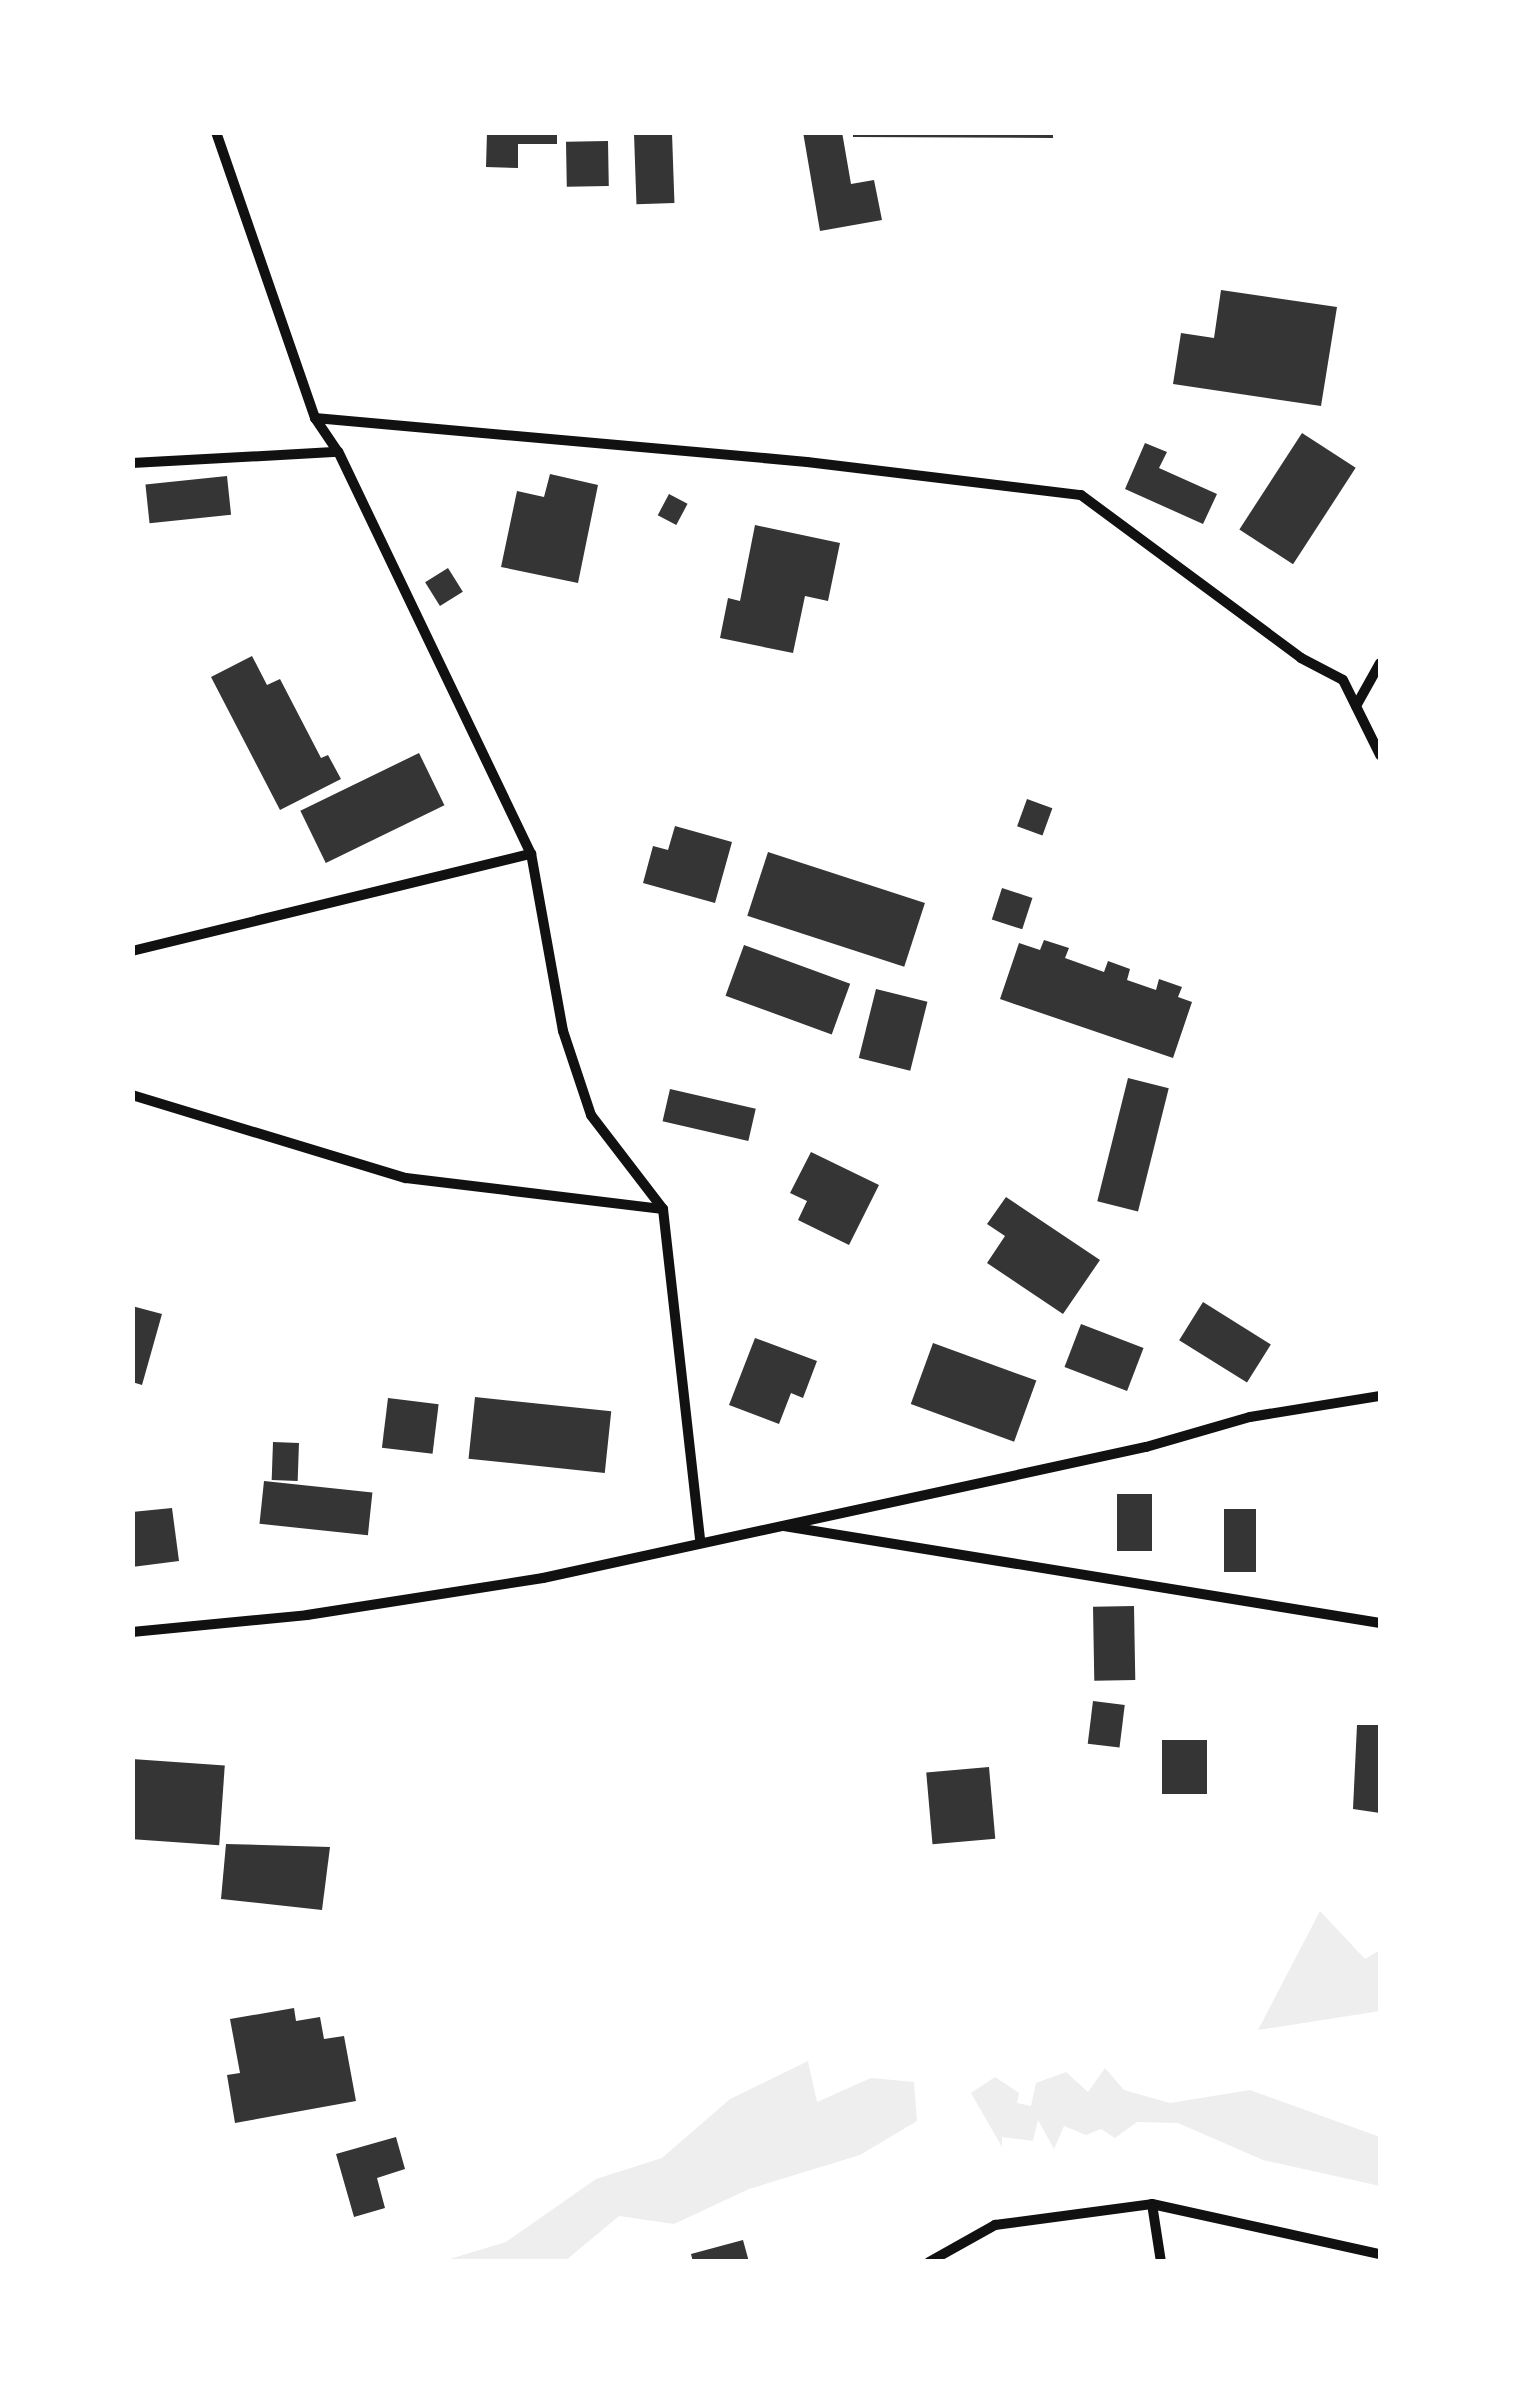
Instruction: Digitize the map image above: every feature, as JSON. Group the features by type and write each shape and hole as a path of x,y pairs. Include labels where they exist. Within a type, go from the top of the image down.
{"street":[{"path":"216,132 315,418 338,452 532,854 563,1031 592,1115 663,1209 700,1540"},
{"path":"315,418 807,462 1081,495 1301,658 1343,680 1380,755"},
{"path":"132,463 338,452"},
{"path":"1356,706 1380,663"},
{"path":"132,951 532,854"},
{"path":"132,1095 406,1178 663,1209"},
{"path":"132,1632 307,1615 542,1578 700,1540 1146,1446 1250,1417 1380,1396"},
{"path":"777,1524 1380,1623"},
{"path":"1152,2204 1160,2262"},
{"path":"928,2262 995,2225 1152,2204 1380,2254"}],"shaded area":[{"path":"1320,1911 1365,1959 1380,1950 1380,2011 1258,2030"},
{"path":"808,2061 817,2102 871,2078 914,2082 917,2121 860,2155 749,2189 674,2224 619,2216 565,2261 443,2261 506,2242 596,2179 662,2158 730,2099"},
{"path":"1105,2068 1124,2090 1170,2103 1250,2090 1380,2137 1380,2186 1263,2160 1178,2123 1137,2122 1115,2138 1101,2129 1086,2135 1064,2126 1054,2149 1038,2120 1033,2141 1002,2137 1002,2147 971,2093 995,2077 1019,2093 1017,2103 1031,2106 1036,2083 1066,2072 1088,2092"}],"building":[{"path":"487,132 557,132 557,144 518,144 518,168 486,167"},
{"path":"803,132 842,132 851,184 874,180 882,220 820,231"},
{"path":"853,132 1053,132 1053,138 853,137"},
{"path":"672,133 674,203 636,204 634,134"},
{"path":"608,141 609,186 567,187 566,142"},
{"path":"1221,290 1337,307 1321,406 1173,384 1181,333 1214,338"},
{"path":"1302,433 1356,468 1293,564 1239,529"},
{"path":"1145,443 1167,452 1159,468 1217,494 1203,524 1125,489"},
{"path":"550,474 598,485 578,583 501,567 517,491 544,497"},
{"path":"227,476 231,515 150,523 145,485"},
{"path":"669,494 688,504 676,525 658,515"},
{"path":"755,525 840,543 828,601 805,596 793,653 720,638 728,598 740,601"},
{"path":"448,568 463,592 440,606 425,582"},
{"path":"252,656 267,685 280,679 321,758 328,755 341,779 280,810 211,677"},
{"path":"419,753 444,805 326,863 300,811"},
{"path":"1027,799 1052,808 1042,835 1017,826"},
{"path":"675,826 732,842 715,903 643,883 653,846 668,850"},
{"path":"768,852 925,903 904,967 747,916"},
{"path":"1002,888 1032,898 1022,929 992,919"},
{"path":"1044,940 1069,948 1065,958 1104,972 1108,961 1130,969 1127,980 1156,990 1159,979 1182,987 1178,997 1192,1002 1173,1058 1000,999 1019,943 1040,950"},
{"path":"744,945 850,984 832,1034 726,996"},
{"path":"876,989 927,1002 910,1071 859,1058"},
{"path":"1128,1078 1169,1088 1138,1211 1097,1201"},
{"path":"670,1089 756,1109 748,1141 663,1121"},
{"path":"811,1152 879,1185 849,1245 798,1220 807,1201 790,1193"},
{"path":"1006,1197 1100,1260 1063,1314 987,1263 1005,1236 987,1224"},
{"path":"1203,1302 1271,1344 1247,1383 1179,1340"},
{"path":"132,1306 162,1314 142,1385 132,1382"},
{"path":"1081,1324 1144,1348 1127,1391 1065,1367"},
{"path":"755,1338 817,1361 803,1398 791,1393 779,1424 729,1405"},
{"path":"933,1343 1036,1381 1014,1442 911,1404"},
{"path":"475,1397 611,1411 605,1473 469,1459"},
{"path":"388,1398 439,1404 433,1454 382,1448"},
{"path":"273,1442 299,1443 298,1481 272,1480"},
{"path":"264,1481 372,1492 368,1535 260,1524"},
{"path":"1117,1494 1152,1494 1152,1551 1117,1551"},
{"path":"172,1508 179,1561 132,1567 132,1512"},
{"path":"1224,1509 1256,1509 1256,1572 1224,1572"},
{"path":"1134,1606 1135,1680 1094,1681 1093,1607"},
{"path":"1093,1701 1125,1705 1120,1748 1088,1744"},
{"path":"1357,1725 1380,1725 1380,1813 1353,1809"},
{"path":"1162,1740 1207,1740 1207,1794 1162,1794"},
{"path":"132,1759 225,1765 219,1845 132,1839"},
{"path":"989,1767 995,1839 933,1844 926,1772"},
{"path":"226,1844 330,1847 322,1910 221,1899"},
{"path":"294,2008 296,2021 320,2017 324,2039 344,2036 356,2101 235,2123 227,2075 240,2073 230,2019"},
{"path":"396,2137 405,2169 377,2178 385,2208 354,2217 336,2154"},
{"path":"743,2240 749,2262 693,2262 691,2254"}]}
